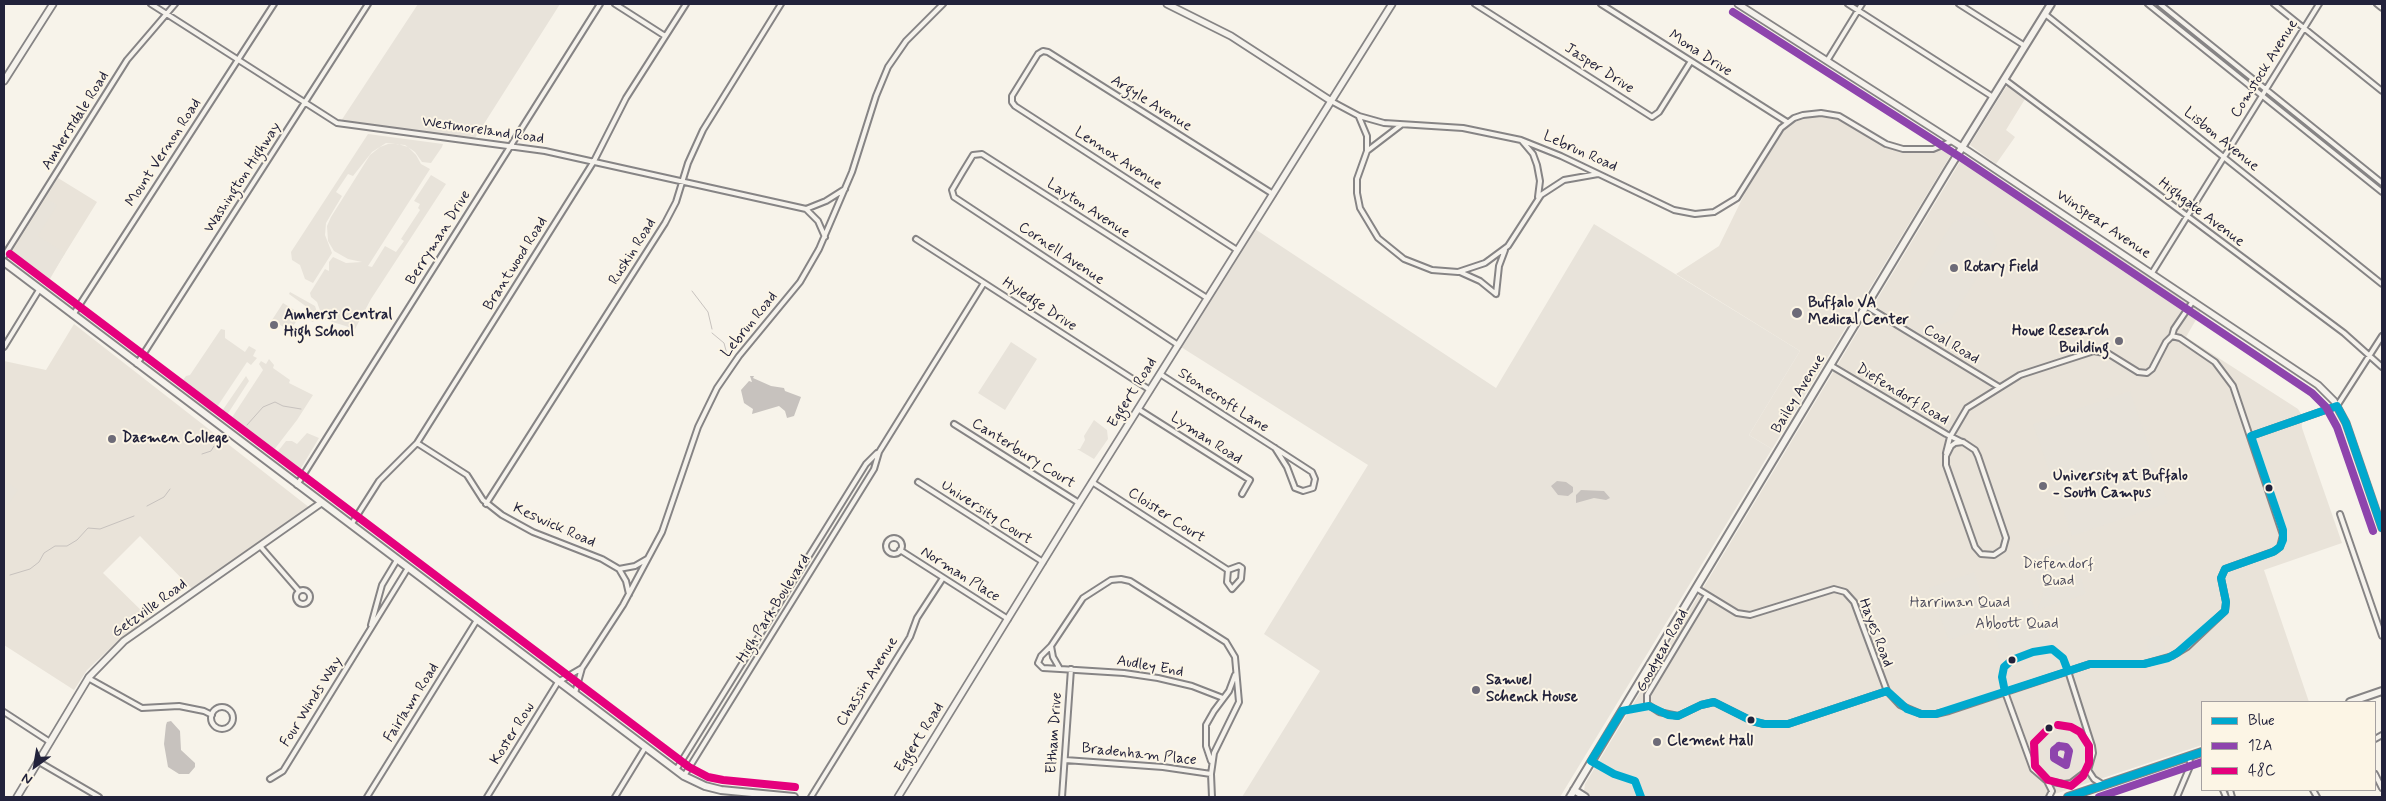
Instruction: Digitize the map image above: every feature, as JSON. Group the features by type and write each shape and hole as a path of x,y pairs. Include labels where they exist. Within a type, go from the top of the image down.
{"main road":[{"name":"Bailey Avenue","path":"1570,797 1962,147 2051,4"},
{"path":"4,262 676,771 705,786 755,796 794,797"},
{"path":"2353,701 2382,691"},
{"path":"2068,797 2201,752"},
{"path":"1574,790 1585,797"}],"street":[{"path":"4,81 53,4"},
{"name":"Westmoreland Road","path":"151,4 337,122 545,151 806,209"},
{"name":"Amherstdale Road","path":"4,256 127,60 174,4"},
{"name":"Mount Vernon Road","path":"73,315 274,4"},
{"name":"Washington Highway","path":"137,364 368,4"},
{"name":"Berryman Drive","path":"298,485 600,4"},
{"path":"615,4 665,36"},
{"name":"Brantwood Road","path":"351,525 379,481 417,443 594,161 626,98 686,4"},
{"name":"Ruskin Road","path":"486,504 665,223 676,202 682,181 703,130 781,4"},
{"name":"Lebrun Road","path":"574,694 582,668 629,595 649,557 668,515 698,427 712,397 739,356 800,282 826,237 888,67 902,46 943,4"},
{"name":"Lebrun Road","path":"1168,4 1231,36 1331,102 1358,116 1401,125 1464,128 1521,140 1561,156 1674,210 1695,214 1710,213 1737,198 1771,142 1787,122"},
{"name":"Eggert Road","path":"898,797 1092,482 1392,4"},
{"name":"Jasper Drive","path":"1475,4 1652,117 1659,112 1691,61"},
{"name":"Mona Drive","path":"1601,4 1787,122"},
{"name":"Winspear Avenue","path":"1738,4 1962,147 2193,300 2309,378 2325,391 2337,406 2346,423 2378,507 2382,528"},
{"path":"1848,4 1994,97"},
{"path":"1827,61 1862,4"},
{"path":"1959,4 2025,46"},
{"path":"2148,4 2382,192"},
{"path":"2160,4 2382,183"},
{"path":"2274,4 2382,91"},
{"name":"Comstock Avenue","path":"2152,273 2319,4"},
{"path":"2377,4 2382,8"},
{"name":"Lisbon Avenue","path":"2045,14 2382,284"},
{"path":"2173,24 2177,18"},
{"name":"Argyle Avenue","path":"1024,76 1038,54 1043,51 1048,52 1272,194"},
{"name":"Lennox Avenue","path":"1024,76 1012,96 1012,102 1015,106 1237,250"},
{"name":"Highgate Avenue","path":"2004,79 2370,355 2382,367"},
{"path":"1787,122 1808,114 1829,114 1848,121 1886,144 1910,150 1941,147 1952,141"},
{"path":"1358,116 1366,129 1367,151 1357,178 1356,193 1360,208 1378,238 1394,252 1419,266 1444,272 1458,272 1485,263 1506,248"},
{"path":"1367,151 1401,125"},
{"path":"1521,140 1533,154 1537,164 1540,180 1537,199"},
{"name":"Layton Avenue","path":"962,172 973,156 982,154 1207,298"},
{"path":"2351,167 2355,162"},
{"name":"Cornell Avenue","path":"962,172 952,190 954,197 1178,345"},
{"path":"1458,272 1480,281 1496,294 1500,266 1506,248 1537,199 1554,185 1564,180 1599,174"},
{"path":"826,237 818,221 806,209 826,201 845,189"},
{"name":"Hyledge Drive","path":"916,238 1150,390"},
{"name":"High Park Boulevard","path":"684,776 874,469 879,452 984,282"},
{"path":"4,347 39,290"},
{"path":"1946,453 1955,443 1963,442 1975,450 2006,538 2006,544 1997,554 1986,555 1975,547 1946,465 1946,453 1950,436 1968,408 1998,387 2028,372 2094,351 2110,354 2138,372 2147,373 2152,370 2166,342 2172,336 2174,329 2193,300"},
{"name":"Coal Road","path":"1866,306 1998,387"},
{"name":"Hayes Road","path":"1707,595 1737,613 1750,615 1834,588 1845,592 1854,602 1886,691 1907,709 1928,714 1949,711 2100,662 2144,664 2168,658 2177,653 2225,611 2226,602 2221,578 2225,569 2268,554 2280,547 2283,540 2283,530 2236,392 2224,372 2209,358 2180,338 2172,336"},
{"path":"2252,436 2337,406 2382,336"},
{"name":"Diefendorf Road","path":"1830,365 1963,442"},
{"name":"Stonecroft Lane","path":"1160,374 1275,448 1314,474 1313,488 1304,491 1295,488 1287,467 1275,448"},
{"name":"Lyman Road","path":"1138,409 1250,480 1242,494"},
{"name":"Canterbury Court","path":"954,424 1079,503"},
{"name":"Keswick Road","path":"417,443 467,475 486,504 518,525 602,559 619,569"},
{"name":"High Park Boulevard","path":"676,771 866,464 879,452"},
{"name":"University Court","path":"918,482 1043,562"},
{"name":"Cloister Court","path":"1092,482 1228,570"},
{"name":"Getzville Road","path":"17,797 88,678 124,641 321,503"},
{"path":"2340,514 2382,636"},
{"name":"Norman Place","path":"892,538 898,539 902,544 900,550 895,554 889,553 886,548 887,542 892,538"},
{"path":"260,546 299,591"},
{"name":"Norman Place","path":"900,550 1008,619"},
{"path":"629,595 626,581 619,569 635,566 649,557"},
{"name":"Four Winds Way","path":"369,632 382,586 397,560"},
{"name":"Cloister Court","path":"1234,566 1242,568 1241,579 1232,589 1227,582 1228,570 1234,566"},
{"name":"Four Winds Way","path":"270,779 283,771 408,568"},
{"name":"Chassin Avenue","path":"811,797 910,637 917,618 943,578"},
{"path":"1060,669 1053,657 1051,646 1082,598 1112,580 1125,580 1226,642 1235,657 1235,673 1239,696 1238,707 1219,740 1212,763 1212,797"},
{"path":"1696,588 1707,595"},
{"name":"Goodyear Road","path":"1707,595 1647,695 1647,704 1659,712 1678,716 1701,705 1714,702 1752,721 1764,724 1788,724 1886,691"},
{"path":"780,602 788,607"},
{"name":"Fairlawn Road","path":"367,797 477,620"},
{"name":"Audley End","path":"1051,646 1040,656 1038,663 1043,668 1124,672 1192,686 1223,698"},
{"name":"Lebrun Road","path":"558,682 582,668"},
{"name":"Eltham Drive","path":"1062,797 1071,670"},
{"path":"2047,781 2064,784 2071,783 2088,770 2092,759 2092,746 2068,671"},
{"path":"1212,763 1206,746 1206,725 1231,686 1235,673"},
{"path":"88,678 142,708 179,706 204,711 212,715"},
{"name":"Koster Row","path":"486,797 558,682"},
{"path":"2005,692 2031,764 2051,788 2049,797"},
{"path":"218,708 226,708 233,715 233,722 228,728 221,729 212,723 212,715 218,708"},
{"path":"4,712 50,742"},
{"path":"707,720 715,726"},
{"path":"615,797 645,748"},
{"path":"2177,797 2190,764 2188,757"},
{"name":"Bradenham Place","path":"1065,760 1162,767 1211,774"},
{"path":"38,762 99,797"},
{"path":"2088,770 2094,779 2104,785"},
{"path":"2376,776 2382,788"},
{"path":"2071,783 2076,794"}],"shaded area":[{"path":"2006,87 2009,87 2025,99 2006,130 2015,137 1996,164 1970,145"},
{"name":"Buffalo VA Medical Center","path":"1814,116 1840,120 1892,149 1920,153 1948,147 1952,149 1952,153 1772,449 1749,435 1800,351 1676,274 1719,246 1745,193 1785,128 1796,121"},
{"name":"University at Buffalo - South Campus","path":"1964,155 2201,311 2186,337 2298,409 2301,414 2302,428 2342,543 2264,570 2309,701 2201,701 2201,745 2046,797 1591,797 1584,791 1585,784"},
{"path":"58,178 97,202 46,284 9,256"},
{"name":"Daemen College","path":"74,324 310,508 192,589 140,536 103,573 149,618 118,641 87,670 74,690 4,645 4,361 46,370"},
{"path":"750,376 754,376 753,378 771,386 784,388 785,391 801,397 794,416 787,418 785,411 779,406 752,414 753,409 744,403 741,390 749,381 752,382"},
{"path":"1557,481 1566,482 1573,487 1573,492 1568,496 1558,495 1551,486"},
{"path":"1581,490 1604,491 1610,498 1606,500 1594,498 1576,503 1576,495"},
{"path":"171,721 180,731 181,750 195,763 195,767 189,774 179,774 168,767 164,744 166,725 167,722"}],"green space":[{"path":"418,4 560,4 475,138 341,121"},
{"path":"2179,23 2258,87 2258,88 2177,24"},
{"path":"2269,97 2271,97 2350,162 2349,162"},
{"path":"368,134 443,144 431,163 422,162 415,152 405,145 386,143 372,152 353,176 348,174 336,192 342,196 326,223 325,235 332,253 313,283 305,279 300,265 292,260 291,252"},
{"path":"388,144 408,147 421,164 430,169 368,266 372,267 385,246 396,252 404,241 401,239 420,210 418,208 420,204 414,201 431,175 446,184 371,299 355,329 323,319 317,302 311,297 310,293 325,269 329,271 329,262 333,257 346,263 362,262 348,259 334,251 328,241 327,226 370,155 380,147"},
{"path":"47,199 57,205 38,236 65,253 47,284 11,256"},
{"name":"Rotary Field","path":"1967,216 1983,220 1993,232 1997,245 1950,321 1937,326 1922,323 1911,311 1909,305 1911,291 1953,222"},
{"path":"1594,224 1800,351 1749,435 1772,449 1560,797 1242,797 1320,671 1264,634 1368,465 1181,347 1255,229 1496,388"},
{"path":"290,292 315,306 318,315 313,322 311,321 314,317 309,315 311,310 289,294"},
{"path":"283,303 301,314 290,331 272,320"},
{"path":"221,329 225,330 225,338 245,352 249,346 256,350 253,356 257,358 251,365 247,362 215,410 199,398 213,410 211,412 179,387 186,376 190,375"},
{"path":"1011,342 1037,359 1005,410 978,393"},
{"path":"269,359 274,365 273,368 290,380 289,383 313,395 297,420 270,455 229,424 263,370 259,364 261,361 266,364"},
{"path":"246,376 249,381 225,418 220,414"},
{"path":"2130,391 2168,503 2072,536 2033,424"},
{"path":"1094,420 1107,430 1108,439 1094,459 1077,449 1080,449 1085,440 1084,436"},
{"path":"307,433 319,438 299,474 296,475 274,458 286,441 292,441 297,444"},
{"path":"8,483 18,490 8,505 4,503 4,489"},
{"name":"Diefendorf Quad","path":"2068,541 2086,594 2037,610 2043,594 2029,554"},
{"name":"Harriman Quad","path":"1974,572 1992,626 1949,640 1929,588"},
{"name":"Abbott Quad","path":"2031,598 2037,618 2042,617 2049,639 2001,655 1995,635 1998,634 1990,612"},
{"path":"2152,636 2160,636 2165,641 2163,652 2152,654 2147,649 2147,641"},
{"path":"2064,738 2072,743 2077,752 2071,769 2066,772 2050,765 2045,751 2050,742"}],"waterway":[{"path":"692,291 708,312 712,329"},
{"path":"712,333 724,343 728,358"},
{"path":"247,425 263,407 275,402 283,406 301,409"},
{"path":"202,454 211,451 214,446 222,446"},
{"path":"147,506 164,497 170,489"},
{"path":"10,575 30,569 39,562 44,553 55,546 67,546 77,540 88,528 100,529 134,516"}],"transit line":[{"name":"12A","path":"1733,12 1963,159 2312,393 2326,407 2337,427 2373,531"},
{"name":"48C","path":"10,254 689,767 708,777 723,780 795,787"},
{"name":"Blue","path":"1641,797 1635,781 1614,774 1591,761 1622,711 1649,706 1668,715 1678,716 1701,705 1714,702 1752,721 1764,724 1788,724 1887,691 1907,709 1921,714 1936,714 2090,664 2144,664 2168,658 2177,653 2225,611 2226,602 2221,578 2225,569 2273,552 2280,547 2283,540 2283,530 2251,436 2337,406 2346,423 2382,528"},
{"name":"Blue","path":"2005,692 2002,677 2004,667 2012,660 2033,652 2052,649 2063,658 2068,671"},
{"name":"48C","path":"2049,728 2034,743 2035,766 2048,780 2071,786 2083,776 2089,763 2089,746 2080,732 2071,727 2058,725"},
{"name":"12A","path":"2059,746 2066,747 2069,751 2066,765 2054,758 2054,750 2059,746"},
{"name":"Blue","path":"2068,797 2201,752"},
{"name":"12A","path":"2099,797 2201,762"}],"place":[{"name":"Rotary Field","path":"1954,268"},
{"name":"Buffalo VA Medical Center","path":"1797,313"},
{"name":"Amherst Central High School","path":"274,325"},
{"name":"Howe Research Building","path":"2119,341"},
{"name":"Daemen College","path":"112,439"},
{"name":"University at Buffalo - South Campus","path":"2043,486"},
{"name":"Samuel Schenck House","path":"1476,690"},
{"name":"Clement Hall","path":"1657,742"}]}
